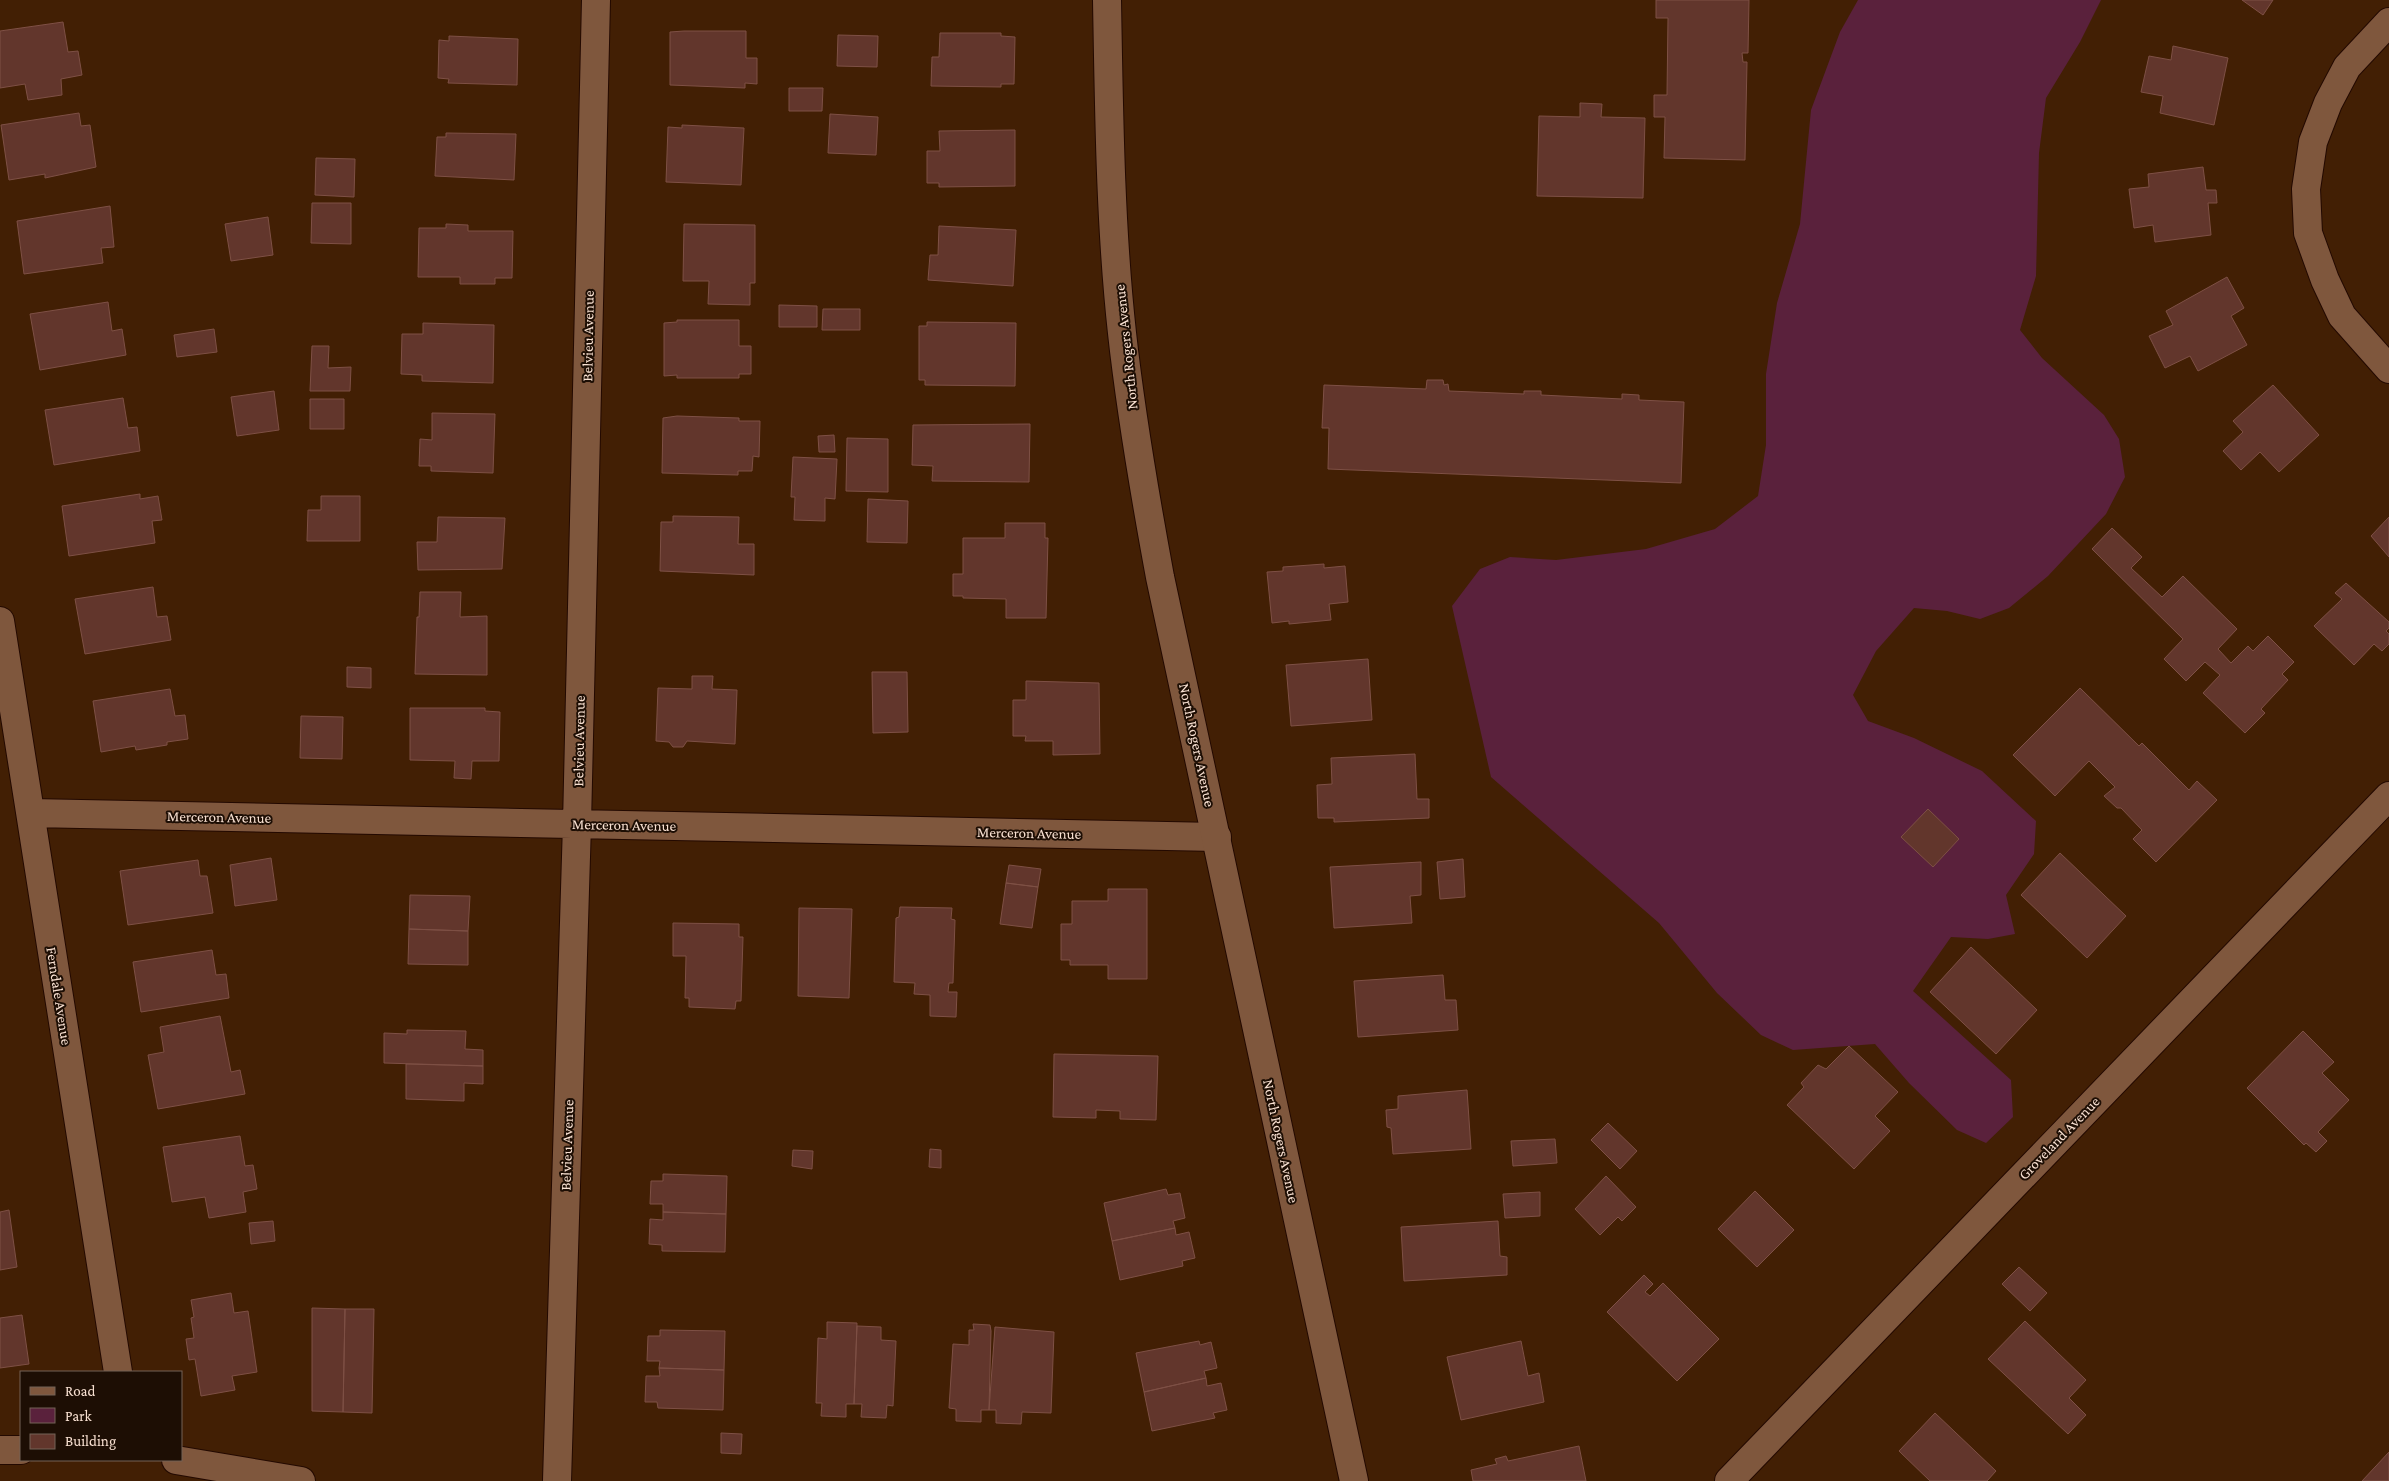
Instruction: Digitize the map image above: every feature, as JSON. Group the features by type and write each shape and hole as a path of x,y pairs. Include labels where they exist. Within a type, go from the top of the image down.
{"street":[{"name":"Belvieu Avenue","path":"556,1481 577,824 596,0"},
{"name":"North Rogers Avenue","path":"1107,0 1114,218 1122,332 1137,450 1160,577 1354,1481"},
{"path":"2389,22 2347,67 2328,103 2313,142 2306,189 2308,233 2325,280 2342,316 2389,368"},
{"name":"Ferndale Avenue","path":"0,621 118,1371"},
{"name":"Groveland Avenue","path":"1729,1481 2389,796"},
{"name":"Merceron Avenue","path":"31,813 1217,837"},
{"path":"0,1450 20,1450"},
{"path":"182,1461 301,1481"}],"green space":[{"path":"1858,0 2101,0 2080,42 2046,98 2039,153 2036,276 2020,330 2042,358 2104,415 2119,439 2125,477 2106,514 2048,576 2009,608 1980,619 1947,611 1914,608 1876,651 1853,695 1868,721 1914,738 1982,771 2036,821 2034,854 2006,895 2015,934 1988,939 1951,937 1913,991 2011,1080 2013,1117 1986,1143 1957,1130 1909,1083 1875,1044 1793,1050 1761,1035 1717,993 1659,923 1491,777 1452,606 1480,569 1510,557 1556,560 1646,549 1715,529 1758,496 1766,445 1766,374 1777,303 1800,224 1811,110 1840,32"}],"building":[{"path":"1656,0 1749,0 1748,53 1742,53 1743,62 1747,62 1745,160 1664,158 1665,117 1654,117 1654,95 1667,95 1668,18 1656,18"},
{"path":"2242,0 2273,0 2263,15"},
{"path":"63,22 68,52 78,51 82,75 61,79 62,95 28,100 25,84 0,88 0,31"},
{"path":"746,31 746,58 757,58 757,84 745,83 745,88 670,85 670,32"},
{"path":"940,33 1001,33 1001,36 1015,37 1014,84 1001,84 1001,87 931,86 932,57 939,57"},
{"path":"838,35 878,36 877,67 837,66"},
{"path":"449,36 518,39 517,85 448,83 449,79 438,78 439,40 449,41"},
{"path":"2173,46 2228,58 2214,125 2160,113 2163,96 2141,92 2149,56 2171,60"},
{"path":"789,88 823,88 822,111 789,111"},
{"path":"1580,103 1602,104 1601,117 1645,118 1643,198 1537,196 1539,116 1580,117"},
{"path":"79,113 81,126 90,125 96,167 45,178 45,174 9,180 1,125"},
{"path":"830,114 878,117 876,155 828,153"},
{"path":"682,125 744,128 741,185 666,182 668,127 682,128"},
{"path":"1015,130 1015,186 939,187 939,183 927,183 927,151 940,151 939,131"},
{"path":"446,133 516,134 514,180 435,176 437,137 446,137"},
{"path":"316,158 355,159 354,197 315,195"},
{"path":"2203,167 2206,190 2216,190 2217,203 2208,203 2211,235 2155,242 2153,225 2134,228 2129,189 2149,187 2148,174"},
{"path":"312,203 351,203 351,244 311,243"},
{"path":"110,206 114,247 101,248 103,263 24,274 17,221"},
{"path":"268,217 273,255 231,261 225,224"},
{"path":"446,224 468,225 468,231 513,231 512,278 495,278 495,284 460,284 460,277 418,277 419,228 446,228"},
{"path":"684,224 755,225 755,283 750,283 750,305 708,304 709,281 683,281"},
{"path":"939,226 1016,230 1013,286 928,280 930,255 938,255"},
{"path":"2227,277 2244,308 2231,316 2247,345 2198,371 2190,356 2165,368 2149,336 2173,325 2166,311"},
{"path":"108,302 112,331 122,329 126,355 40,370 30,314"},
{"path":"779,305 817,306 817,327 779,327"},
{"path":"823,309 860,309 860,330 822,330"},
{"path":"677,320 739,320 739,346 751,346 751,374 739,374 739,378 677,378 677,375 664,376 664,323 677,322"},
{"path":"927,322 1016,323 1015,386 925,385 925,380 919,380 919,326 927,326"},
{"path":"423,323 494,325 493,383 422,381 422,375 401,374 402,334 423,334"},
{"path":"214,329 217,352 177,357 174,335"},
{"path":"312,346 329,346 328,368 351,367 350,391 310,391"},
{"path":"1427,380 1443,380 1444,385 1448,384 1449,391 1524,394 1524,391 1541,391 1541,395 1622,399 1622,394 1639,395 1639,400 1684,402 1681,483 1328,469 1329,428 1322,428 1324,385 1426,389"},
{"path":"2273,385 2319,435 2279,472 2260,452 2241,470 2223,451 2243,432 2233,421"},
{"path":"274,391 279,430 237,436 231,397"},
{"path":"123,398 128,428 137,427 140,451 54,465 45,410"},
{"path":"310,399 344,399 344,429 310,429"},
{"path":"432,413 495,414 493,473 431,471 431,466 419,466 420,439 432,440"},
{"path":"677,416 739,418 739,421 760,421 759,457 753,456 752,471 738,471 738,475 662,473 663,418"},
{"path":"1030,424 1029,482 932,481 933,466 912,465 913,425"},
{"path":"834,435 835,452 819,452 818,436"},
{"path":"847,438 888,439 888,492 846,491"},
{"path":"793,457 837,459 835,499 825,498 825,521 794,520 795,497 791,497"},
{"path":"140,494 140,499 158,496 162,520 152,521 155,543 69,556 62,506"},
{"path":"321,496 360,496 360,541 307,541 308,510 321,510"},
{"path":"868,499 908,501 907,543 867,542"},
{"path":"673,516 739,517 738,544 754,544 754,575 660,571 661,522 673,522"},
{"path":"438,517 505,518 502,569 418,570 417,542 437,542"},
{"path":"2389,517 2389,557 2371,536"},
{"path":"1005,523 1045,523 1045,538 1048,538 1046,618 1006,618 1006,599 953,596 953,574 963,574 963,538 1005,538"},
{"path":"2112,528 2142,557 2131,568 2162,597 2183,576 2237,629 2218,649 2231,663 2248,646 2253,651 2268,636 2294,662 2282,674 2288,680 2261,709 2265,713 2245,733 2203,693 2220,675 2205,662 2186,681 2164,659 2183,639 2092,549"},
{"path":"1324,564 1324,568 1345,566 1348,602 1329,604 1331,620 1289,624 1289,621 1272,623 1267,572 1283,571 1283,567"},
{"path":"2346,583 2389,622 2389,628 2386,631 2389,634 2389,644 2382,651 2374,644 2354,665 2314,626 2342,599 2335,593"},
{"path":"153,587 157,617 167,616 171,640 85,654 75,599"},
{"path":"420,592 461,592 460,617 487,616 487,675 415,674"},
{"path":"1368,659 1372,720 1291,726 1286,665"},
{"path":"347,667 371,668 371,688 347,687"},
{"path":"872,672 907,672 908,732 873,733"},
{"path":"692,676 713,676 712,689 737,690 735,744 687,741 683,747 673,747 669,742 656,741 658,688 692,689"},
{"path":"1026,681 1099,683 1100,754 1053,755 1053,741 1025,741 1026,736 1013,736 1013,700 1026,700"},
{"path":"2080,688 2139,746 2142,743 2189,790 2197,781 2217,800 2156,862 2133,839 2142,830 2121,808 2117,808 2104,796 2115,787 2089,761 2055,796 2013,755"},
{"path":"170,689 175,716 185,715 188,739 167,742 167,745 136,750 135,746 101,752 93,701"},
{"path":"410,708 485,708 485,711 500,712 499,761 472,761 471,779 454,778 455,761 410,760"},
{"path":"301,716 343,717 342,759 300,758"},
{"path":"1415,754 1417,799 1429,799 1429,818 1334,822 1334,818 1318,818 1317,785 1332,784 1331,758"},
{"path":"1928,809 1959,839 1933,867 1901,837"},
{"path":"2060,853 2126,916 2087,958 2021,895"},
{"path":"271,858 277,900 235,906 230,865"},
{"path":"1463,859 1465,897 1440,899 1437,862"},
{"path":"198,860 200,876 207,876 213,913 128,925 120,871"},
{"path":"1421,862 1421,895 1410,896 1412,923 1334,928 1330,867"},
{"path":"1009,865 1041,869 1038,887 1006,883"},
{"path":"1006,883 1038,887 1032,928 1000,924"},
{"path":"1108,889 1147,889 1147,979 1108,979 1108,965 1070,965 1070,960 1061,960 1061,924 1072,924 1072,901 1108,901"},
{"path":"410,895 470,896 468,931 409,929"},
{"path":"900,907 952,908 951,919 955,920 953,983 949,983 948,992 957,992 956,1017 930,1016 930,995 914,994 915,983 894,982 896,918 899,917"},
{"path":"799,908 852,909 849,998 798,996"},
{"path":"673,923 739,924 739,937 743,937 741,1001 736,1001 735,1009 689,1007 689,998 685,998 686,956 673,956"},
{"path":"409,929 468,931 468,965 408,964"},
{"path":"1971,947 2037,1010 1996,1054 1930,992"},
{"path":"212,950 216,975 226,974 229,998 141,1012 133,962"},
{"path":"1443,975 1445,1000 1456,1000 1458,1030 1358,1037 1354,981"},
{"path":"220,1016 231,1072 240,1070 245,1094 158,1109 148,1055 164,1052 160,1027"},
{"path":"407,1030 466,1031 465,1049 483,1050 483,1066 384,1063 384,1033 407,1034"},
{"path":"2303,1031 2334,1062 2322,1073 2349,1100 2318,1132 2327,1141 2316,1152 2306,1143 2304,1145 2247,1088"},
{"path":"1849,1046 1898,1092 1875,1116 1890,1131 1854,1169 1787,1105 1804,1087 1801,1083 1818,1065 1826,1069"},
{"path":"1054,1054 1158,1056 1156,1120 1120,1119 1120,1111 1096,1110 1096,1118 1053,1117"},
{"path":"406,1064 483,1066 483,1084 464,1083 464,1101 406,1099"},
{"path":"1467,1090 1471,1149 1393,1154 1391,1128 1387,1127 1386,1110 1398,1109 1398,1096"},
{"path":"1608,1123 1637,1151 1620,1169 1591,1140"},
{"path":"240,1136 245,1166 253,1165 257,1189 243,1192 246,1212 209,1218 205,1197 172,1202 163,1147"},
{"path":"1555,1139 1557,1163 1513,1166 1511,1141"},
{"path":"930,1149 941,1150 941,1168 929,1167"},
{"path":"793,1150 813,1151 812,1169 792,1166"},
{"path":"663,1174 727,1176 726,1214 663,1212 663,1204 650,1204 651,1181 663,1181"},
{"path":"1606,1176 1636,1207 1622,1221 1618,1217 1600,1235 1575,1209"},
{"path":"1166,1189 1168,1195 1180,1193 1185,1218 1173,1221 1175,1228 1112,1241 1104,1203"},
{"path":"1755,1191 1794,1230 1757,1267 1718,1229"},
{"path":"1540,1192 1540,1216 1505,1218 1503,1194"},
{"path":"9,1210 17,1267 0,1270 0,1212"},
{"path":"663,1212 726,1214 725,1252 662,1251 662,1245 649,1244 650,1219 663,1220"},
{"path":"273,1221 275,1241 251,1244 249,1223"},
{"path":"1498,1221 1500,1256 1507,1257 1507,1275 1404,1281 1401,1227"},
{"path":"1175,1228 1176,1235 1189,1232 1195,1258 1182,1261 1183,1266 1120,1280 1112,1241"},
{"path":"2019,1267 2047,1293 2030,1311 2002,1284"},
{"path":"1644,1275 1653,1284 1645,1292 1650,1296 1663,1283 1719,1339 1677,1381 1607,1312"},
{"path":"231,1293 234,1313 248,1311 257,1372 232,1376 235,1390 201,1396 195,1359 189,1360 186,1339 194,1338 191,1318 194,1317 191,1300"},
{"path":"312,1308 345,1309 343,1412 312,1411"},
{"path":"345,1309 374,1309 372,1413 343,1412"},
{"path":"22,1315 29,1364 0,1368 0,1318"},
{"path":"2025,1321 2086,1380 2069,1398 2086,1415 2068,1434 1988,1359"},
{"path":"827,1322 857,1323 854,1404 846,1404 846,1417 821,1416 822,1403 816,1403 818,1338 827,1339"},
{"path":"973,1324 990,1325 989,1410 981,1410 981,1422 956,1421 956,1409 949,1408 953,1344 969,1345 969,1330 974,1330"},
{"path":"857,1326 881,1327 881,1340 896,1341 893,1406 887,1405 886,1418 861,1417 862,1404 854,1404"},
{"path":"995,1327 1054,1332 1051,1413 1022,1412 1021,1424 996,1423 996,1410 989,1410"},
{"path":"660,1330 725,1331 724,1370 659,1368 660,1361 647,1361 648,1336 660,1336"},
{"path":"1199,1341 1200,1345 1211,1342 1217,1368 1204,1371 1206,1378 1144,1392 1136,1353"},
{"path":"1521,1341 1528,1376 1539,1373 1544,1402 1461,1420 1447,1357"},
{"path":"659,1368 724,1370 723,1410 658,1408 657,1402 645,1402 646,1376 660,1376"},
{"path":"1206,1378 1207,1386 1221,1383 1227,1410 1213,1413 1215,1418 1152,1431 1144,1392"},
{"path":"1935,1413 1996,1471 1987,1481 1930,1481 1899,1451"},
{"path":"721,1433 742,1434 741,1454 721,1453"},
{"path":"1579,1446 1586,1481 1473,1481 1471,1470 1497,1464 1495,1459 1506,1456 1508,1461"},
{"path":"2389,1452 2389,1481 2362,1481"}]}
